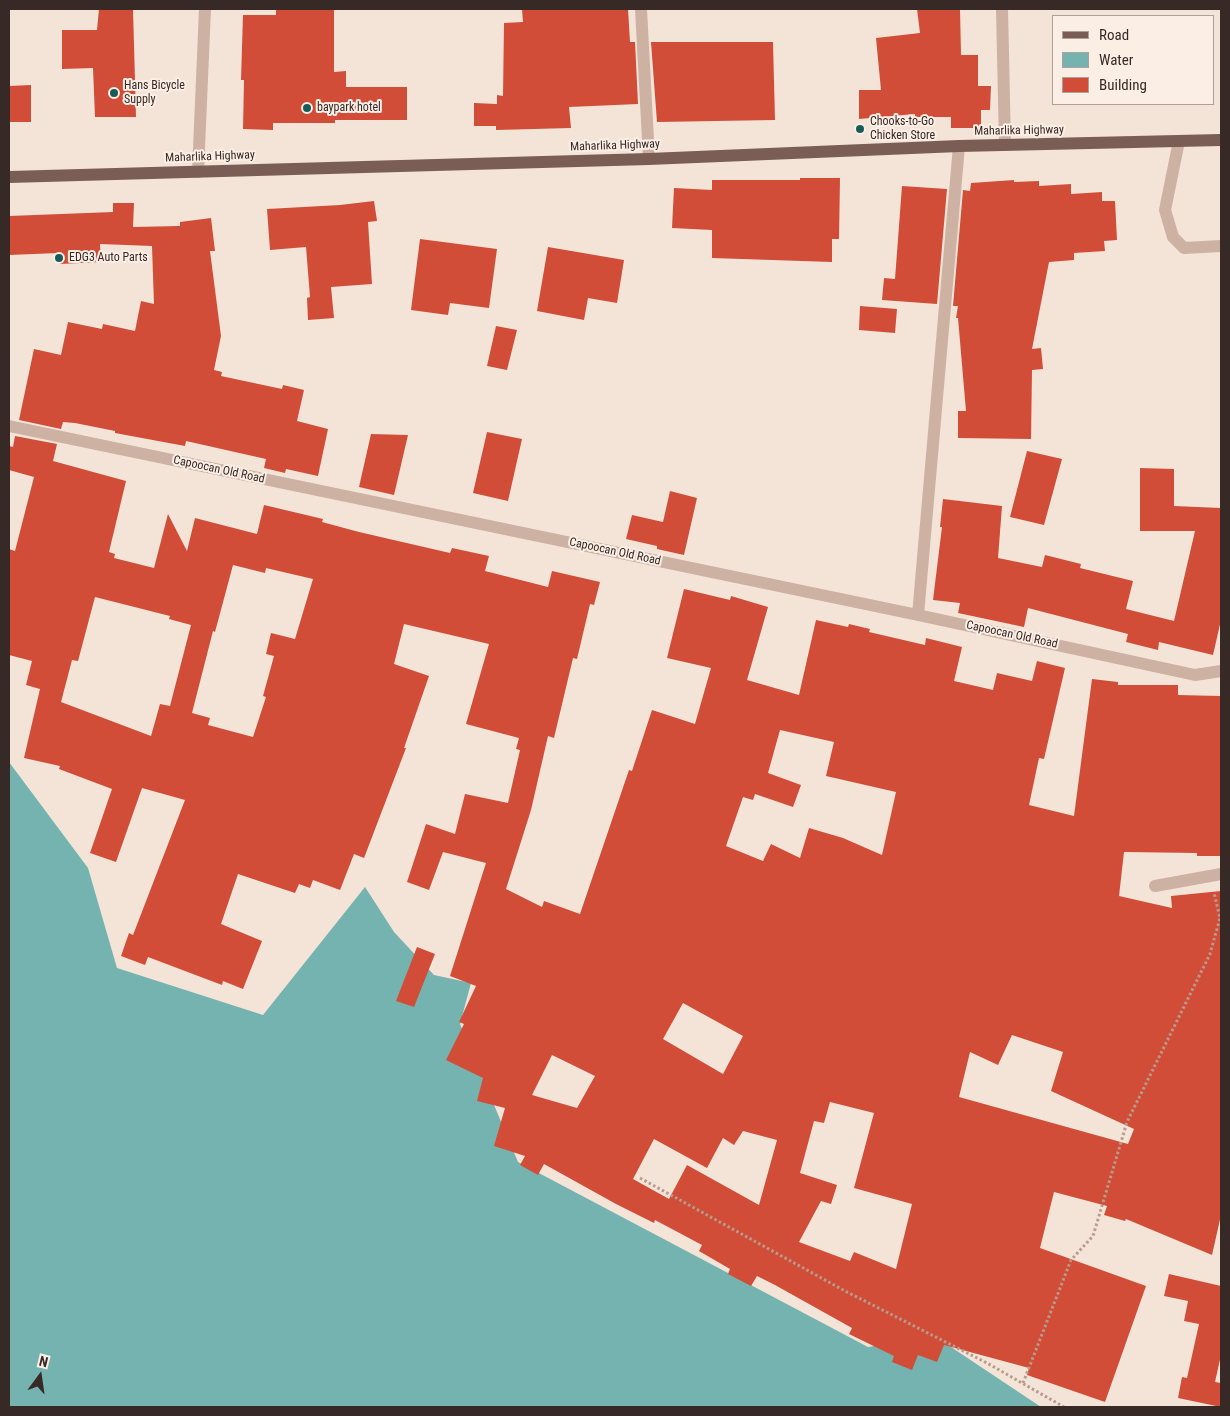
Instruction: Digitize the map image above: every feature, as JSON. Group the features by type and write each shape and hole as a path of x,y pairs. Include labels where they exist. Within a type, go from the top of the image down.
{"main road":[{"name":"Maharlika Highway","path":"9,177 649,159 958,146 1221,140"}],"street":[{"path":"198,172 205,9"},
{"path":"641,9 649,159"},
{"path":"1002,9 1005,145"},
{"path":"1179,141 1165,210 1172,237 1184,248 1221,246"},
{"path":"918,615 958,146"},
{"name":"Capoocan Old Road","path":"9,426 918,615 1195,675 1221,671"},
{"path":"1155,886 1216,875"}],"path":[{"path":"1023,1384 1071,1260 1093,1236 1127,1122 1210,954 1220,918 1216,875"},
{"path":"640,1178 844,1291 1064,1407"}],"water":[{"path":"9,762 88,868 117,968 263,1015 365,887 394,932 434,975 471,983 460,1024 518,1162 868,1347 936,1337 1041,1407 9,1407"}],"building":[{"path":"99,9 133,9 136,117 95,117 93,68 62,69 62,30 97,30"},
{"path":"276,9 334,9 334,72 346,71 346,87 407,87 407,120 335,120 335,123 273,123 273,130 243,129 244,80 241,80 243,15 276,15"},
{"path":"522,9 628,9 630,42 635,42 638,104 569,107 571,128 496,130 496,126 474,126 474,103 497,104 497,95 503,96 504,23 523,22"},
{"path":"917,9 960,9 961,55 978,55 978,86 991,86 990,110 981,110 981,128 951,128 951,117 915,117 915,114 859,119 859,90 881,90 876,38 920,33"},
{"path":"651,42 773,42 775,120 657,122"},
{"path":"31,85 31,122 9,122 9,86"},
{"path":"800,178 840,178 839,239 832,239 832,262 712,258 712,230 672,228 674,188 712,190 712,180 800,180"},
{"path":"1014,180 1014,182 1039,181 1039,186 1071,184 1071,194 1102,192 1102,201 1115,201 1117,240 1104,241 1105,251 1074,253 1074,260 1049,262 1032,349 1041,348 1043,369 1032,370 1031,439 958,438 958,411 966,411 958,318 956,318 958,306 953,306 963,190 970,191 971,183"},
{"path":"902,186 947,189 937,304 882,300 884,278 895,279"},
{"path":"374,201 377,221 368,222 372,284 331,287 334,318 308,320 307,298 310,297 306,247 270,250 267,209"},
{"path":"113,203 134,203 133,227 180,226 180,222 211,218 215,251 210,251 221,336 214,370 222,372 221,376 282,389 283,385 304,390 297,421 328,429 318,476 286,469 285,473 264,468 266,459 186,441 185,446 115,433 115,431 75,423 63,422 61,429 19,420 34,349 61,355 68,322 102,329 103,324 135,331 141,301 154,304 152,246 100,244 101,262 60,264 58,253 9,255 9,216 113,212"},
{"path":"420,239 497,249 489,308 450,303 448,315 411,310"},
{"path":"548,247 624,260 617,303 588,298 584,320 537,311"},
{"path":"860,306 897,309 895,333 859,330"},
{"path":"496,326 517,330 507,370 487,366"},
{"path":"487,432 522,439 508,501 473,493"},
{"path":"371,434 408,435 394,495 359,487"},
{"path":"15,436 57,444 53,461 126,481 109,552 115,554 114,558 154,568 168,514 187,551 195,518 257,534 264,505 323,519 322,522 359,532 450,553 452,548 489,556 485,571 548,587 552,571 600,582 594,605 590,604 577,659 573,658 554,738 548,736 531,810 506,889 542,907 544,901 580,914 629,770 632,771 652,710 695,724 711,668 667,658 684,589 730,600 731,596 768,607 747,680 799,695 816,620 848,627 849,624 870,629 869,632 925,645 926,638 962,647 954,681 993,690 997,673 1032,681 1037,661 1065,668 1044,759 1039,758 1029,805 1074,816 1092,679 1118,682 1118,685 1178,685 1178,695 1220,696 1221,856 1197,856 1197,853 1124,852 1119,896 1172,908 1171,896 1221,891 1221,1215 1212,1255 1126,1219 1125,1221 1104,1215 1107,1206 1054,1192 1040,1248 1146,1286 1105,1402 1027,1375 1029,1368 944,1345 937,1362 918,1355 912,1370 892,1362 894,1356 849,1334 852,1328 775,1285 757,1276 751,1286 728,1274 730,1269 699,1251 702,1245 655,1220 654,1223 616,1204 544,1164 538,1175 520,1165 525,1156 494,1146 505,1108 477,1101 483,1078 446,1060 464,1024 459,1022 476,986 450,976 486,863 443,852 429,890 407,882 426,824 455,834 465,794 508,803 520,750 516,749 519,738 466,724 489,644 404,624 394,664 429,676 404,748 406,748 364,858 354,854 340,890 313,880 310,888 299,884 295,893 238,874 221,924 262,941 243,989 223,981 222,985 148,957 145,965 121,956 129,933 133,935 185,800 142,788 116,862 90,853 112,789 59,769 60,766 24,758 40,689 26,685 32,661 9,655 9,549 15,551 34,477 9,470 9,446 13,447","holes":["233,565 265,573 266,568 313,579 295,639 271,633 266,654 274,656 263,696 266,697 253,737 208,725 210,718 192,713 213,631 215,632","95,597 170,616 169,619 191,625 170,706 160,704 151,736 61,702 72,660 78,661","780,730 834,742 826,776 896,792 882,855 843,838 809,828 800,858 771,844 763,861 726,846 743,797 753,800 755,794 793,807 801,785 768,773","683,1003 743,1036 723,1074 663,1039","1012,1035 1063,1052 1051,1091 1134,1129 1128,1144 959,1097 970,1052 998,1065","552,1055 595,1076 577,1108 532,1095","830,1102 874,1113 854,1188 912,1204 896,1269 854,1252 850,1261 799,1242 821,1201 831,1204 837,1185 800,1173 814,1121 824,1123","743,1131 777,1140 759,1205 687,1165 669,1199 633,1179 654,1139 707,1168 723,1138 734,1145"]},
{"path":"1027,451 1062,459 1044,525 1010,517"},
{"path":"1140,468 1174,469 1174,506 1221,508 1221,620 1213,655 1159,642 1158,650 1126,642 1128,634 1028,608 1024,627 958,613 960,603 933,600 942,527 940,527 943,499 1002,506 998,558 1042,567 1045,555 1081,564 1080,568 1133,581 1126,609 1174,621 1195,531 1140,531"},
{"path":"670,491 697,498 684,555 626,539 632,515 663,522"},
{"path":"417,947 435,954 414,1007 396,1001"},
{"path":"1169,1274 1221,1286 1221,1355 1215,1382 1221,1383 1221,1407 1178,1398 1182,1377 1187,1378 1199,1324 1184,1321 1188,1301 1164,1296"}],"place":[{"name":"Hans Bicycle Supply","path":"114,93"},
{"name":"baypark hotel","path":"307,108"},
{"name":"Chooks-to-Go Chicken Store","path":"860,129"},
{"name":"EDG3 Auto Parts","path":"59,258"}]}
